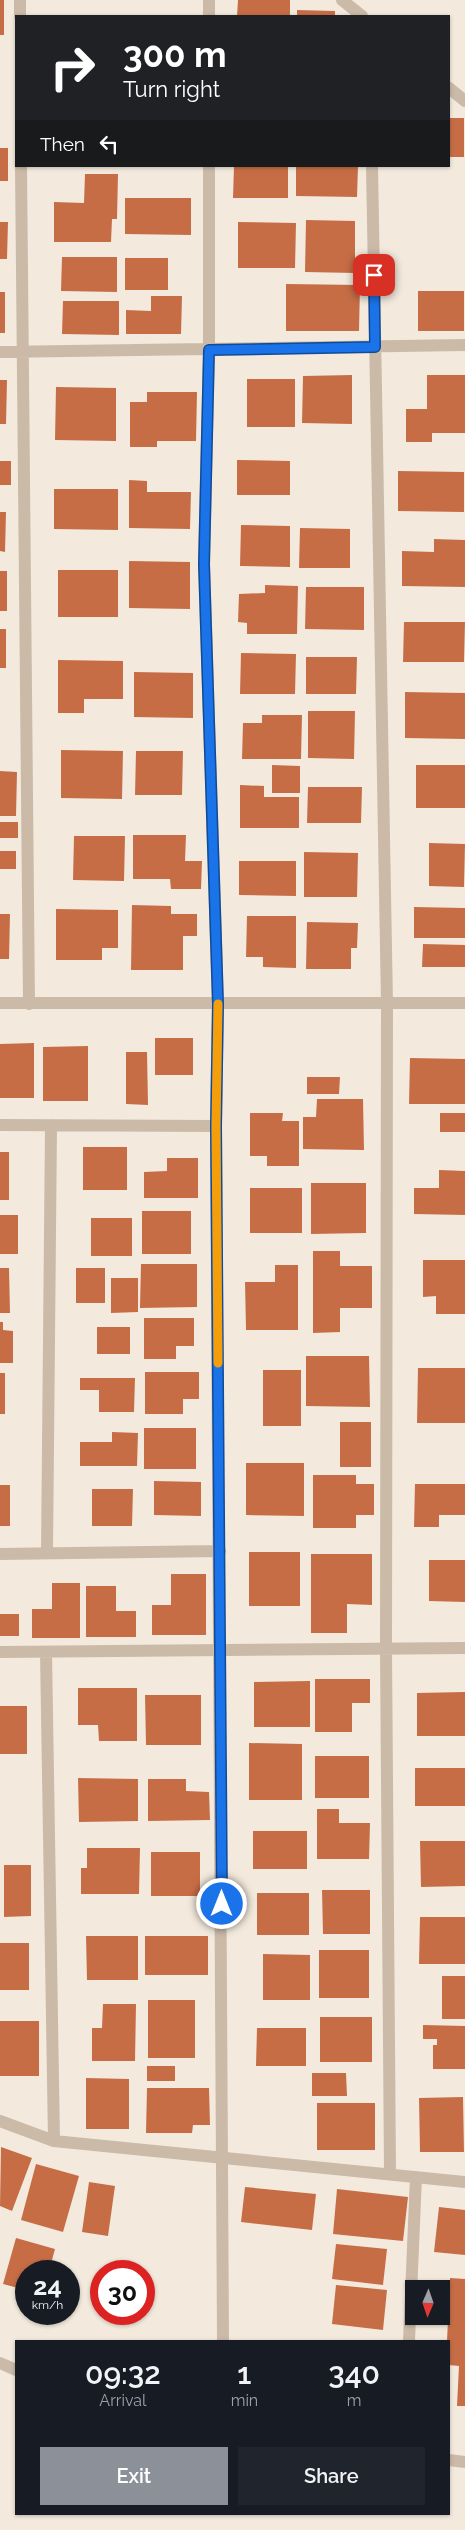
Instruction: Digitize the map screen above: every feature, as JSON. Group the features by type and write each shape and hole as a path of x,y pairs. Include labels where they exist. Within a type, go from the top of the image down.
{"street":[{"path":"20,0 20,15"},
{"path":"209,0 209,15"},
{"path":"342,0 361,15"},
{"path":"450,89 465,101"},
{"path":"22,167 29,1004"},
{"path":"209,167 209,350 204,564 218,1004 216,1126 224,2340"},
{"path":"372,167 387,1004 386,1649 390,2174"},
{"path":"0,352 465,345"},
{"path":"0,1004 465,1003"},
{"path":"0,1125 216,1126"},
{"path":"47,1554 51,1125"},
{"path":"0,1554 220,1551"},
{"path":"0,1652 465,1648"},
{"path":"46,1652 54,2141"},
{"path":"0,2121 54,2141 465,2182"},
{"path":"409,2340 416,2177"},
{"path":"0,2363 15,2370"},
{"path":"450,2460 465,2462"}],"building":[{"path":"0,0 4,0 4,35 0,35"},
{"path":"238,0 290,0 290,15 237,15"},
{"path":"297,10 335,11 335,15 297,15"},
{"path":"450,118 464,118 464,157 450,157"},
{"path":"0,148 8,148 8,181 0,181"},
{"path":"234,167 288,167 288,198 233,198"},
{"path":"296,167 358,167 357,197 296,196"},
{"path":"85,174 118,174 117,219 112,219 111,242 54,242 54,202 84,203"},
{"path":"125,198 191,198 191,235 125,234"},
{"path":"306,220 355,221 355,273 305,272"},
{"path":"0,222 8,222 7,259 0,259"},
{"path":"238,222 296,223 295,268 238,268"},
{"path":"62,257 117,257 117,292 61,291"},
{"path":"125,258 168,258 168,290 125,290"},
{"path":"286,284 360,285 359,331 286,331"},
{"path":"418,291 464,291 464,331 418,331"},
{"path":"0,292 5,292 5,333 0,333"},
{"path":"151,296 182,296 181,334 126,334 126,310 151,311"},
{"path":"63,301 119,301 119,335 62,334"},
{"path":"352,375 352,424 302,423 303,376"},
{"path":"427,375 465,375 465,433 432,433 432,442 406,442 406,409 427,409"},
{"path":"247,379 295,379 295,427 247,427"},
{"path":"0,380 7,380 6,424 0,424"},
{"path":"56,387 116,388 116,441 55,440"},
{"path":"147,392 197,392 196,441 157,441 157,447 130,447 130,402 147,402"},
{"path":"237,460 290,461 290,495 237,495"},
{"path":"0,461 11,461 11,485 0,485"},
{"path":"398,471 464,472 464,512 398,511"},
{"path":"129,480 147,481 147,492 191,492 190,529 129,528"},
{"path":"54,489 118,489 118,530 54,529"},
{"path":"0,512 6,512 5,552 0,551"},
{"path":"241,525 290,526 290,567 240,566"},
{"path":"300,528 350,529 350,568 299,568"},
{"path":"434,539 465,540 465,587 402,586 402,551 434,552"},
{"path":"129,561 190,562 190,609 129,608"},
{"path":"58,570 118,570 118,617 58,617"},
{"path":"0,571 7,571 7,611 0,611"},
{"path":"265,585 298,586 297,634 247,634 247,623 238,622 239,594 265,593"},
{"path":"306,587 364,587 364,630 305,629"},
{"path":"404,622 465,622 464,662 403,662"},
{"path":"0,629 6,629 6,668 0,668"},
{"path":"241,653 296,654 295,694 240,694"},
{"path":"306,657 357,657 356,694 306,694"},
{"path":"58,660 123,661 123,699 84,699 84,713 58,713"},
{"path":"134,672 193,673 193,718 134,717"},
{"path":"405,692 465,693 465,739 405,738"},
{"path":"308,711 355,711 354,759 308,758"},
{"path":"262,715 302,715 301,759 242,759 243,723 262,723"},
{"path":"61,750 123,751 122,799 61,798"},
{"path":"136,751 183,751 182,795 135,795"},
{"path":"272,765 300,766 300,793 272,793"},
{"path":"416,765 465,765 465,808 416,808"},
{"path":"0,771 17,772 16,816 0,816"},
{"path":"240,785 264,786 264,797 299,797 299,828 240,828"},
{"path":"308,787 362,787 361,823 307,823"},
{"path":"0,822 18,822 18,838 0,838"},
{"path":"133,835 186,835 185,861 202,861 201,889 171,889 170,879 133,879"},
{"path":"74,836 125,836 124,881 73,880"},
{"path":"429,843 465,844 464,887 429,886"},
{"path":"0,851 16,851 16,869 0,869"},
{"path":"304,852 358,853 357,897 304,897"},
{"path":"239,861 296,861 296,896 239,895"},
{"path":"132,905 171,906 171,914 197,914 197,936 183,936 183,970 131,970"},
{"path":"414,907 465,908 465,938 414,938"},
{"path":"56,909 118,910 118,948 102,948 102,960 56,960"},
{"path":"0,914 10,914 9,959 0,959"},
{"path":"247,916 296,916 296,968 263,967 263,957 246,957"},
{"path":"307,922 358,923 357,948 351,948 351,969 306,969"},
{"path":"423,944 465,945 465,967 422,967"},
{"path":"155,1038 193,1038 193,1075 155,1075"},
{"path":"34,1043 34,1098 0,1098 0,1044"},
{"path":"88,1046 88,1101 43,1101 43,1047"},
{"path":"126,1052 147,1052 148,1105 126,1104"},
{"path":"410,1058 465,1059 465,1104 409,1104"},
{"path":"307,1077 340,1077 339,1094 307,1094"},
{"path":"317,1099 363,1099 364,1150 303,1149 303,1117 316,1117"},
{"path":"250,1113 283,1113 282,1121 299,1121 299,1166 267,1166 267,1156 250,1156"},
{"path":"440,1113 465,1113 465,1132 440,1132"},
{"path":"83,1147 127,1147 127,1190 83,1190"},
{"path":"0,1152 9,1152 9,1200 0,1200"},
{"path":"167,1158 198,1158 198,1198 144,1198 144,1172 167,1171"},
{"path":"439,1170 465,1171 465,1215 414,1214 414,1188 439,1188"},
{"path":"311,1183 366,1183 366,1233 311,1234"},
{"path":"250,1188 302,1188 302,1233 250,1233"},
{"path":"142,1211 191,1211 191,1254 142,1254"},
{"path":"0,1215 18,1215 18,1254 0,1254"},
{"path":"91,1218 132,1218 132,1256 91,1256"},
{"path":"313,1251 340,1251 340,1266 372,1266 372,1308 340,1308 340,1332 313,1333"},
{"path":"423,1260 465,1260 465,1314 436,1314 436,1296 423,1297"},
{"path":"141,1264 197,1264 197,1307 140,1308"},
{"path":"275,1265 298,1265 298,1330 246,1330 245,1282 275,1282"},
{"path":"0,1268 9,1268 10,1313 0,1313"},
{"path":"76,1268 105,1268 105,1303 76,1303"},
{"path":"111,1278 138,1278 138,1312 111,1313"},
{"path":"144,1318 194,1318 194,1346 176,1346 176,1359 144,1359"},
{"path":"0,1322 3,1322 3,1330 13,1331 13,1363 0,1363"},
{"path":"97,1327 130,1327 130,1354 97,1354"},
{"path":"306,1356 369,1356 370,1407 306,1406"},
{"path":"418,1368 465,1368 465,1423 417,1423"},
{"path":"263,1370 301,1370 301,1426 263,1426"},
{"path":"145,1372 199,1372 199,1399 183,1399 183,1414 145,1414"},
{"path":"0,1373 5,1373 5,1414 0,1414"},
{"path":"80,1378 135,1378 134,1412 99,1412 99,1390 80,1390"},
{"path":"340,1422 371,1422 371,1467 340,1467"},
{"path":"144,1428 196,1428 196,1469 144,1469"},
{"path":"112,1432 138,1433 137,1466 80,1466 80,1442 112,1442"},
{"path":"246,1463 304,1463 304,1516 246,1515"},
{"path":"313,1475 356,1475 356,1484 374,1484 374,1515 356,1515 356,1528 313,1528"},
{"path":"154,1481 201,1482 201,1516 154,1515"},
{"path":"415,1484 465,1484 465,1515 439,1515 439,1527 414,1527"},
{"path":"0,1485 10,1485 10,1526 0,1526"},
{"path":"92,1489 133,1489 132,1526 92,1526"},
{"path":"249,1552 300,1552 300,1606 249,1606"},
{"path":"311,1554 372,1554 372,1605 347,1604 347,1633 311,1633"},
{"path":"429,1560 465,1560 465,1602 429,1601"},
{"path":"171,1574 206,1574 206,1635 152,1635 152,1605 171,1605"},
{"path":"52,1583 80,1583 80,1638 32,1638 32,1609 52,1609"},
{"path":"86,1586 116,1586 116,1611 136,1611 136,1637 86,1637"},
{"path":"0,1614 19,1614 19,1636 0,1636"},
{"path":"315,1679 370,1679 370,1703 352,1703 352,1732 315,1732"},
{"path":"310,1681 310,1727 254,1727 254,1682"},
{"path":"78,1688 137,1688 137,1741 99,1741 98,1725 78,1725"},
{"path":"465,1692 465,1736 417,1736 417,1693"},
{"path":"145,1695 201,1695 201,1745 146,1745"},
{"path":"0,1706 27,1706 27,1754 0,1754"},
{"path":"249,1743 302,1744 302,1800 249,1800"},
{"path":"315,1756 369,1756 369,1798 315,1798"},
{"path":"415,1768 465,1768 465,1806 415,1806"},
{"path":"78,1778 138,1779 138,1821 79,1822"},
{"path":"148,1779 186,1779 186,1791 209,1792 210,1820 148,1821"},
{"path":"317,1809 339,1809 339,1823 370,1823 369,1859 317,1859"},
{"path":"253,1831 307,1831 307,1869 253,1869"},
{"path":"420,1841 465,1841 465,1886 421,1887"},
{"path":"87,1848 140,1848 139,1894 81,1894 81,1868 87,1868"},
{"path":"151,1852 200,1852 200,1896 151,1896"},
{"path":"4,1865 31,1865 31,1916 4,1917"},
{"path":"322,1890 370,1890 370,1934 323,1934"},
{"path":"257,1893 309,1893 309,1935 257,1935"},
{"path":"420,1917 465,1917 465,1964 419,1964"},
{"path":"86,1936 138,1936 138,1980 87,1980"},
{"path":"145,1936 208,1936 208,1975 145,1975"},
{"path":"0,1943 29,1943 29,1990 0,1990"},
{"path":"319,1950 369,1950 369,1998 319,1998"},
{"path":"263,1954 310,1955 310,2000 263,2000"},
{"path":"442,1976 465,1976 465,2019 442,2019"},
{"path":"148,2000 195,2000 195,2058 148,2058"},
{"path":"103,2004 136,2004 135,2061 92,2061 92,2028 102,2028"},
{"path":"320,2017 372,2017 372,2062 320,2062"},
{"path":"0,2021 39,2021 39,2076 0,2076"},
{"path":"423,2025 465,2026 465,2069 433,2069 433,2045 437,2045 437,2039 423,2039"},
{"path":"257,2028 306,2028 306,2066 256,2066"},
{"path":"147,2066 175,2066 175,2081 147,2081"},
{"path":"312,2073 346,2073 347,2096 312,2096"},
{"path":"86,2078 129,2079 129,2129 86,2129"},
{"path":"147,2088 209,2088 210,2125 193,2125 192,2133 146,2133"},
{"path":"463,2097 464,2152 420,2152 419,2098"},
{"path":"317,2103 375,2103 375,2150 317,2150"},
{"path":"1,2147 32,2158 12,2211 0,2206"},
{"path":"36,2164 79,2176 63,2232 21,2220"},
{"path":"89,2182 115,2186 108,2236 82,2232"},
{"path":"245,2187 316,2194 312,2230 241,2222"},
{"path":"337,2189 408,2197 403,2241 333,2234"},
{"path":"439,2207 465,2210 465,2255 434,2252"},
{"path":"16,2238 55,2249 52,2260 15,2260 15,2287 3,2284"},
{"path":"336,2244 387,2249 383,2285 332,2279"},
{"path":"450,2278 465,2279 465,2406 457,2406 459,2366 450,2365 450,2340 447,2340 448,2325 450,2325"},
{"path":"336,2285 387,2290 383,2330 332,2324"}],"slow traffic":[{"path":"218,1004 216,1126 218,1363"}],"route":[{"path":"222,1904 216,1126 218,1004 204,564 209,350 375,347 374,275"}]}
